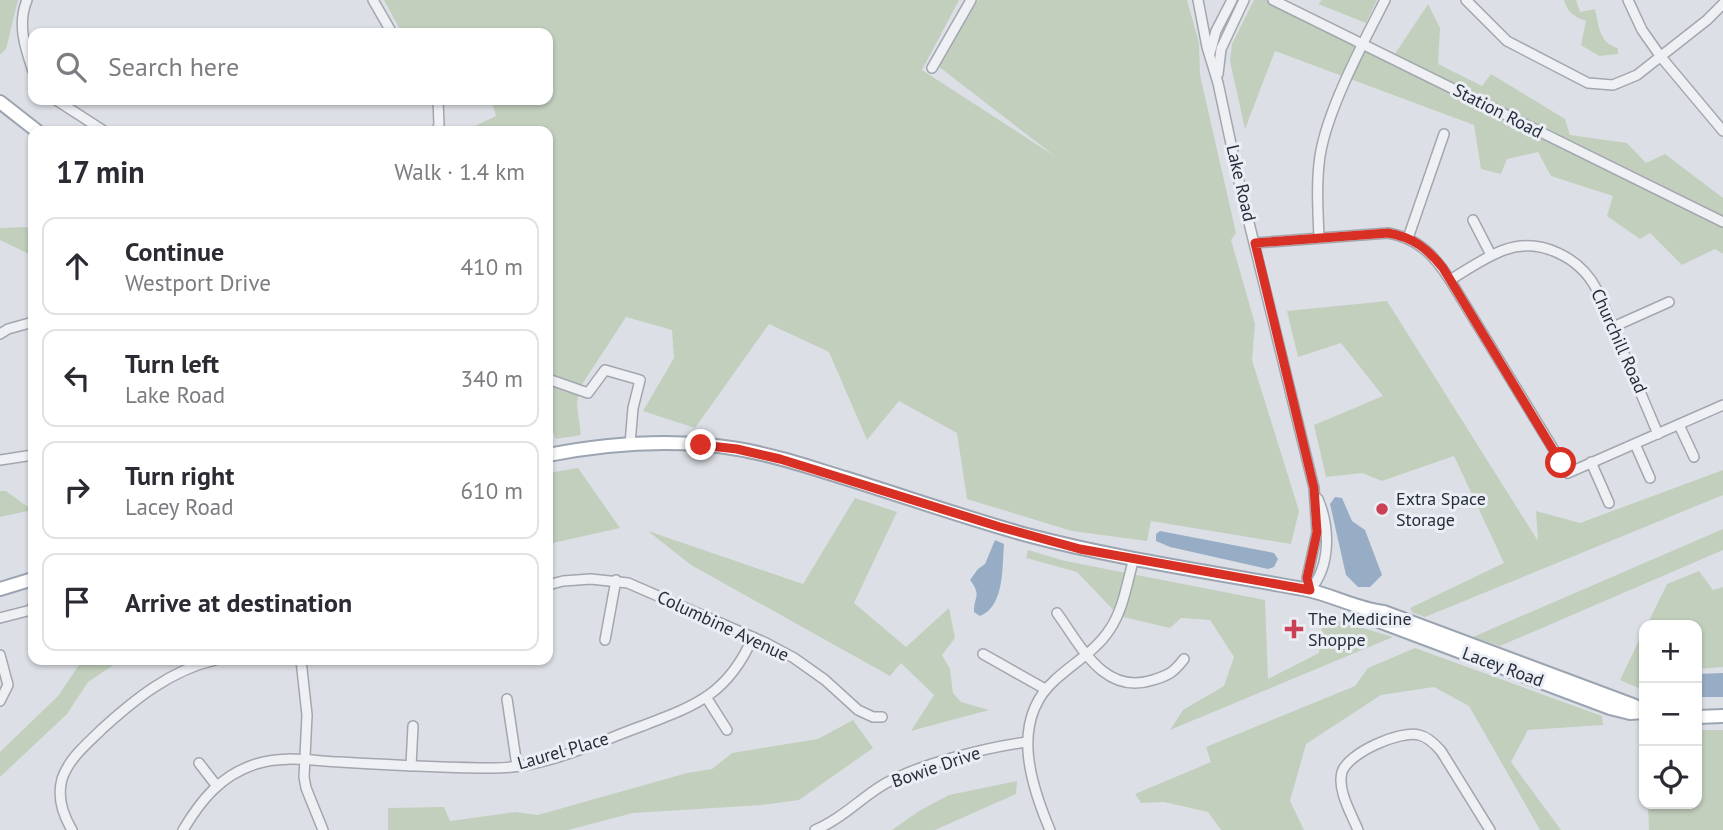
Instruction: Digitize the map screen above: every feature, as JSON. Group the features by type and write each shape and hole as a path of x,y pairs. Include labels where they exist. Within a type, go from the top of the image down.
{"main road":[{"path":"0,102 31,126"},
{"name":"Lacey Road","path":"553,454 604,444 701,445 737,449 780,459 1080,549 1310,590 1366,610 1384,612 1554,681 1610,708 1630,713 1639,712"},
{"path":"0,589 28,581"},
{"path":"1702,717 1723,716"}],"street":[{"path":"27,0 22,32 28,53"},
{"path":"373,0 389,28"},
{"path":"932,68 971,0"},
{"name":"Lake Road","path":"1198,0 1314,488 1327,530 1318,580 1310,590"},
{"path":"1210,55 1213,39 1232,0"},
{"name":"Lake Road","path":"1218,83 1221,49 1244,0"},
{"name":"Station Road","path":"1273,0 1723,222"},
{"path":"1319,238 1317,185 1322,147 1332,115 1385,0"},
{"path":"1466,0 1507,41 1588,83 1613,85 1626,81 1661,57 1723,4"},
{"path":"1628,0 1642,30 1661,57 1723,131"},
{"path":"64,105 96,126"},
{"path":"438,105 438,126"},
{"path":"1408,238 1444,135"},
{"path":"1473,220 1491,255"},
{"path":"1255,243 1388,233 1408,238 1430,252 1569,473 1723,405"},
{"name":"Churchill Road","path":"1450,280 1491,255 1521,246 1538,247 1564,256 1588,276 1613,327 1658,434"},
{"path":"1613,327 1669,302"},
{"path":"0,334 28,323"},
{"path":"553,381 588,393 605,370 640,380 633,408 631,444"},
{"path":"1679,425 1694,457"},
{"path":"1635,444 1650,478"},
{"path":"0,460 28,456"},
{"path":"1591,462 1609,503"},
{"path":"1049,830 1032,780 1027,742 1031,717 1045,689 1102,640 1117,616 1134,558"},
{"name":"Columbine Avenue","path":"553,584 573,580 616,580 651,592 794,658 825,680 858,710 873,717 882,717"},
{"path":"605,640 616,580"},
{"path":"0,618 28,611"},
{"path":"1057,613 1087,654 1107,675 1117,681 1136,685 1173,673 1184,659"},
{"name":"Laurel Place","path":"183,830 203,798 216,785 254,764 268,761 303,759 497,768 517,766 578,750 677,712 706,697 732,675 753,637"},
{"path":"983,654 1045,689"},
{"path":"0,655 8,685 0,701"},
{"path":"72,830 55,799 69,764 81,749 149,690 168,678 202,665"},
{"path":"302,665 307,715 303,759 306,788 323,830"},
{"path":"706,697 727,730"},
{"path":"507,699 517,766"},
{"path":"411,766 413,726"},
{"path":"1358,830 1341,783 1346,763 1364,750 1410,734 1419,735 1441,751 1490,830"},
{"name":"Bowie Drive","path":"816,830 842,816 878,788 900,776 1000,745 1027,742"},
{"path":"198,763 216,785"}],"green space":[{"path":"0,0 18,0 6,49 0,55"},
{"path":"384,0 959,0 922,70 1056,157 938,66 978,0 1187,0 1199,43 1200,75 1236,233 1231,240 1255,324 1252,360 1299,511 1291,544 1151,521 1147,541 1072,531 967,499 957,433 899,401 867,440 829,352 769,324 695,428 643,411 674,358 672,330 626,317 579,389 577,405 581,435 556,439 553,432 553,126 475,126 496,116 493,105 553,105 553,28 399,28"},
{"path":"1254,0 1274,0 1393,57 1428,4 1440,28 1438,64 1482,86 1491,74 1565,119 1570,135 1627,143 1646,163 1665,154 1723,198 1723,254 1715,249 1682,265 1650,233 1640,239 1607,216 1613,196 1551,176 1538,152 1507,159 1501,174 1481,169 1474,125 1275,51 1245,129 1230,61 1232,44"},
{"path":"1322,0 1377,0 1366,23 1318,4"},
{"path":"1564,0 1576,0 1580,12 1595,9 1603,38 1618,48 1618,54 1599,56 1581,45 1586,21 1572,14"},
{"path":"0,228 28,228 28,254 0,240"},
{"path":"1387,301 1538,541 1536,511 1580,523 1723,470 1723,495 1425,617 1413,613 1410,608 1504,563 1454,456 1382,481 1362,473 1326,477 1314,425 1383,396 1341,343 1298,357 1287,311"},
{"path":"578,468 620,528 553,543 553,472"},
{"path":"0,491 6,491 28,507 28,511 0,517"},
{"path":"855,498 897,512 854,603 906,647 949,608 955,638 942,655 950,669 953,693 961,702 989,710 911,731 934,695 901,663 890,676 691,565 648,531 803,584"},
{"path":"1723,529 1723,550 1500,646 1473,637"},
{"path":"1028,550 1065,561 1265,600 1268,679 1319,653 1323,616 1393,637 1170,730 1183,710 1224,686 1234,657 1210,620 1181,618 1170,628 1119,616 1077,572 1026,558"},
{"path":"1699,571 1713,590 1723,587 1723,667 1702,669 1702,620 1649,620 1667,584"},
{"path":"1639,640 1639,688 1620,680"},
{"path":"1415,648 1602,716 1603,725 1528,730 1511,762 1561,830 1540,830 1469,706 1434,687 1381,695 1306,744 1290,801 1304,830 1221,830 1208,812 1164,802 1141,803 1135,794 1211,762 1206,747 1355,686 1368,668"},
{"path":"79,665 114,665 88,682 67,714 0,777 0,752 59,695"},
{"path":"853,720 873,748 799,800 633,813 568,830 388,830 388,808 444,807 450,821 515,812 538,815 687,773 712,769 732,753 818,739"},
{"path":"1702,730 1723,730 1723,830 1649,830 1648,809 1702,809"},
{"path":"1017,781 1016,794 935,830 892,830 949,795"}],"water":[{"path":"1335,497 1342,498 1352,521 1365,530 1382,575 1370,587 1358,587 1346,575 1330,504"},
{"path":"1160,531 1274,553 1278,559 1274,567 1268,569 1170,547 1156,541 1156,534"},
{"path":"995,540 1004,544 1001,584 994,604 980,616 974,612 977,593 970,580 985,564"},
{"path":"1723,673 1723,697 1702,697 1702,674"}],"place":[{"name":"Extra Space Storage","path":"1382,509"},
{"name":"The Medicine Shoppe","path":"1294,629"}],"route":[{"path":"701,445 737,449 796,463 1000,527 1080,549 1310,590 1307,578 1317,532 1314,488 1255,243 1388,233 1419,243 1443,268 1561,463"}]}
